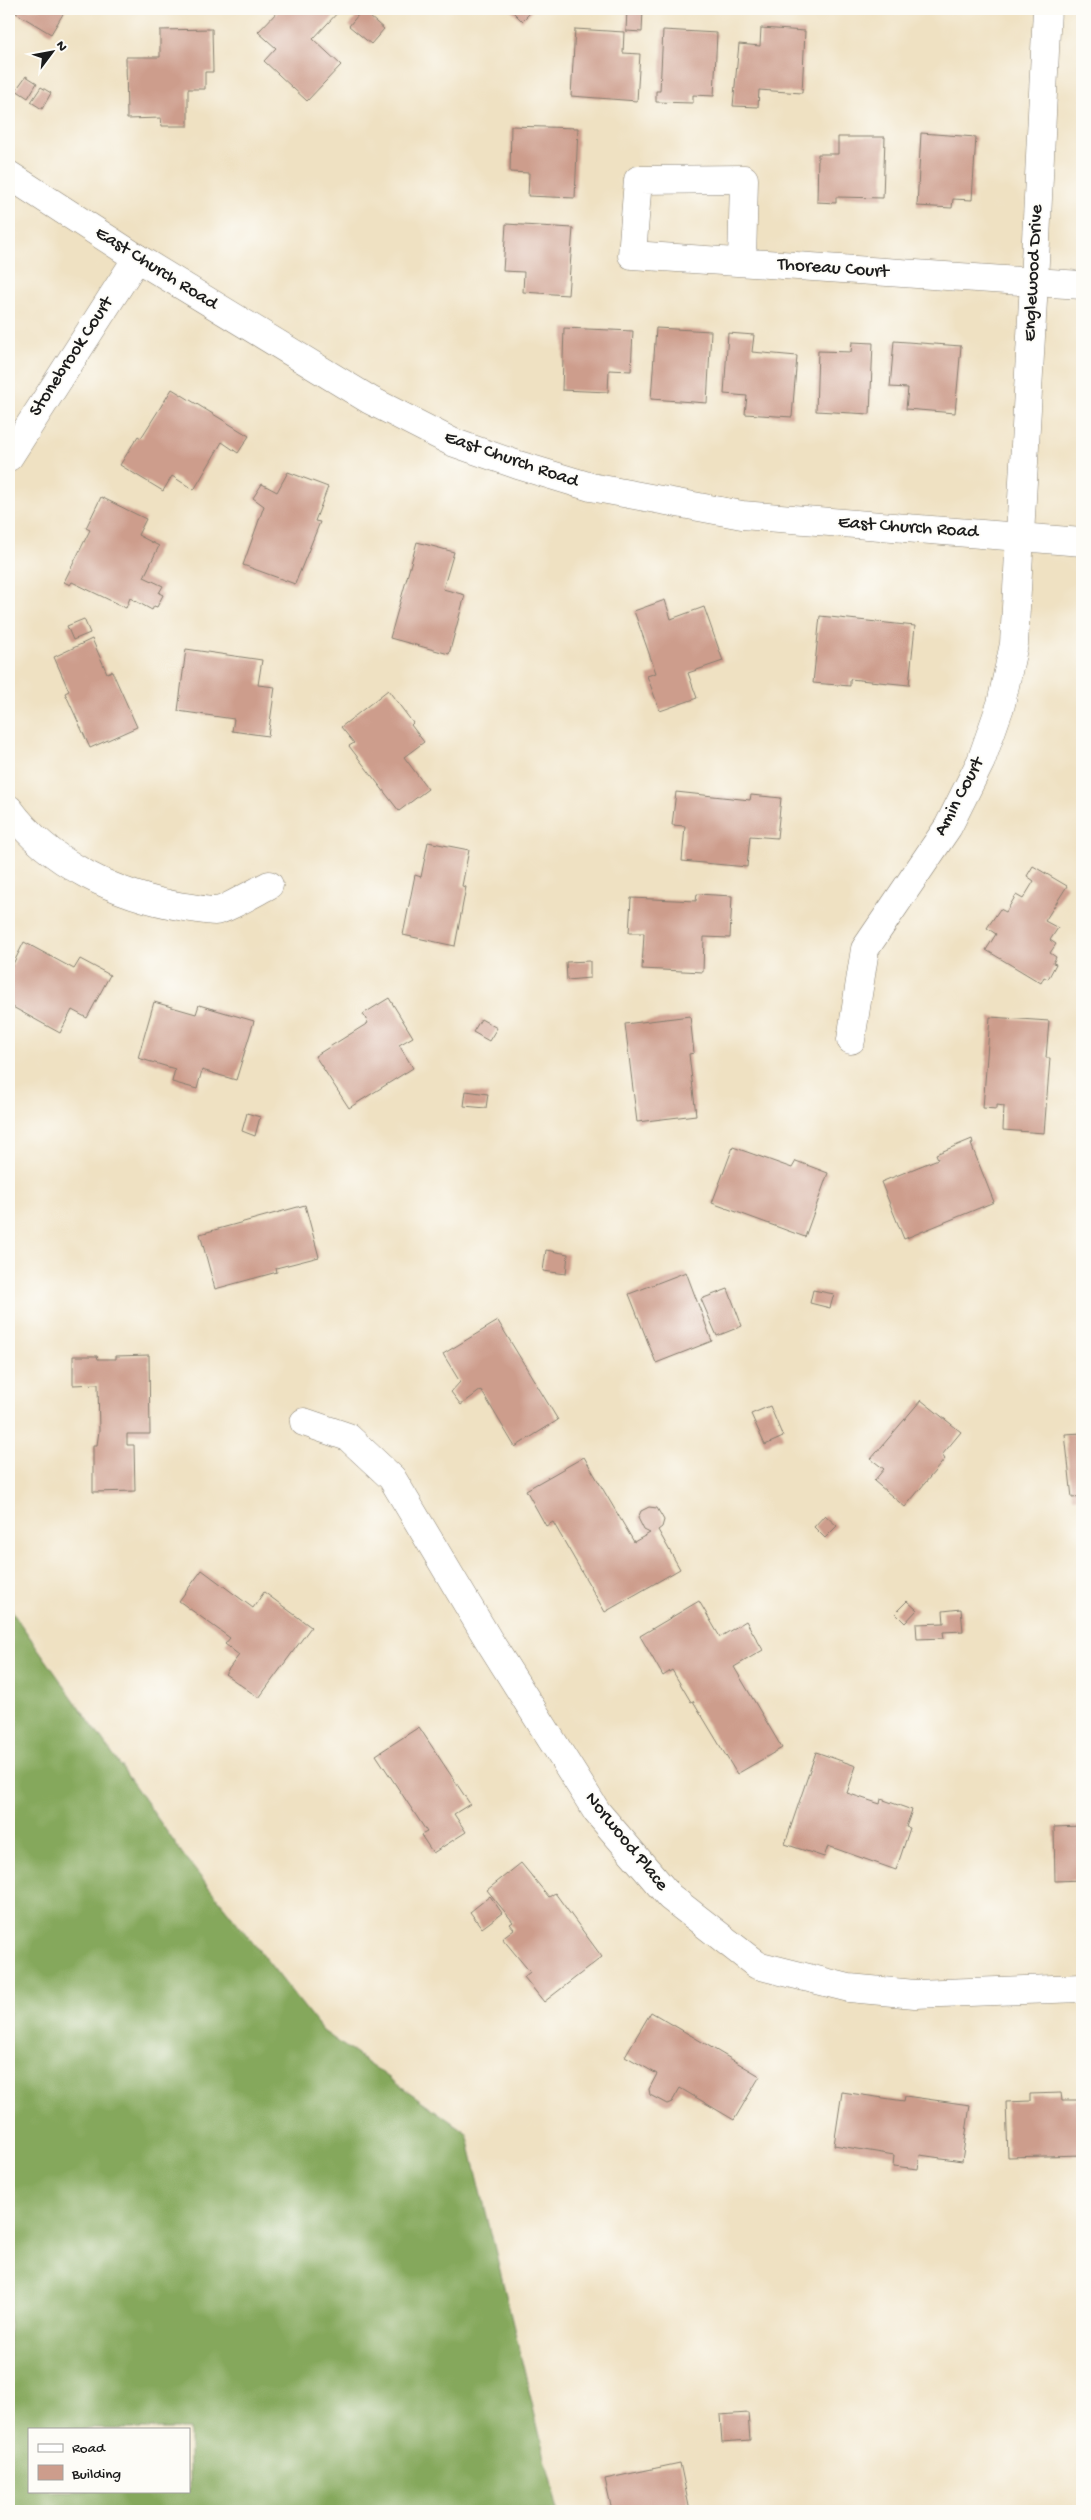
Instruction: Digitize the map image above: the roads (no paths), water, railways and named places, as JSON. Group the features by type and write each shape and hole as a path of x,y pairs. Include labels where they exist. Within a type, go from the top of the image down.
{"street":[{"name":"Englewood Drive","path":"1020,536 1047,9"},
{"name":"East Church Road","path":"9,175 137,258 370,400 452,442 518,466 591,487 742,515 1082,542"},
{"name":"Thoreau Court","path":"742,262 744,179 638,180 632,255 1082,285"},
{"name":"Stonebrook Court","path":"9,458 137,258"},
{"name":"Amin Court","path":"851,1040 865,949 948,827 981,761 1001,704 1014,644 1020,536"},
{"path":"9,810 22,828 54,854 86,875 121,890 163,903 216,912 269,885"},
{"name":"Norwood Place","path":"304,1422 348,1437 392,1478 488,1639 598,1812 670,1897 757,1965 849,1988 916,1994 1082,1988"}]}
